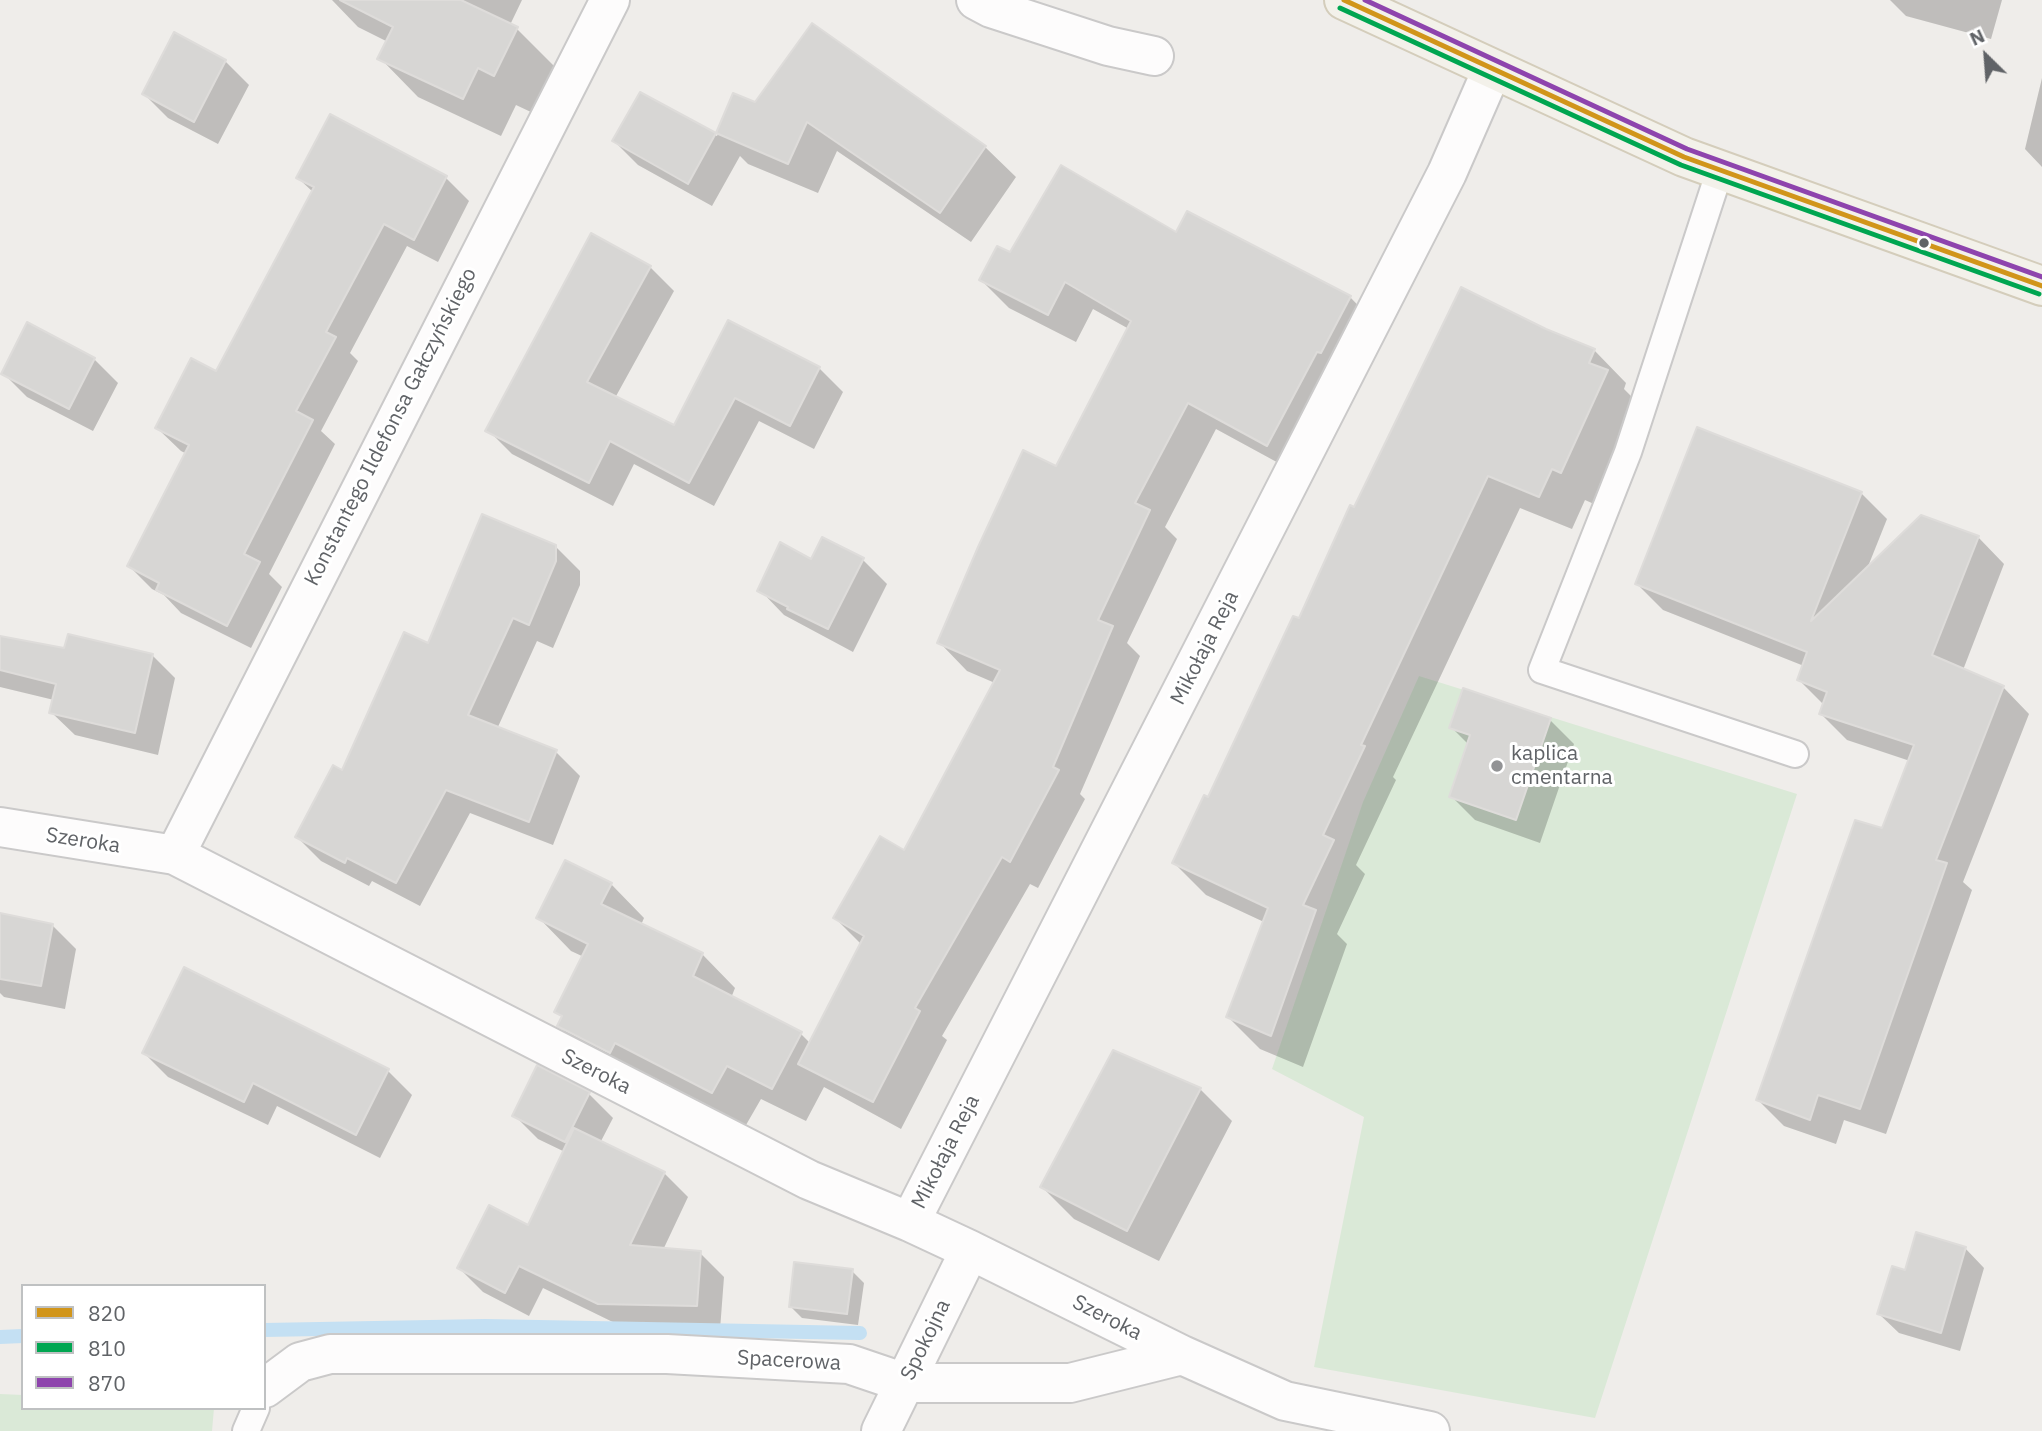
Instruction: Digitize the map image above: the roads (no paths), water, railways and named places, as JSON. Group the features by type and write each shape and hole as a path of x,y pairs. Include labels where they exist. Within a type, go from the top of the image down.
{"main road":[{"path":"1344,0 1684,157 2042,286"}],"street":[{"name":"Konstantego Ildefonsa Gałczyńskiego","path":"175,855 610,0"},
{"path":"976,0 991,8 1108,46 1154,55"},
{"name":"Mikołaja Reja","path":"909,1222 1441,185 1492,70"},
{"name":"Szeroka","path":"0,827 175,855 808,1180 970,1250 1182,1355"},
{"name":"Spokojna","path":"881,1431 970,1250"},
{"name":"Spacerowa","path":"266,1387 300,1362 330,1354 667,1354 849,1364 905,1383 1070,1383 1182,1355"},
{"path":"1182,1355 1285,1401 1430,1431"}],"lane":[{"path":"1720,170 1628,452 1542,670 1795,754"},
{"path":"246,1431 255,1410"}],"waterway":[{"path":"266,1330 485,1326 860,1333"},
{"path":"0,1337 21,1336"}],"place":[{"name":"kaplica cmentarna","path":"1497,766"}]}
